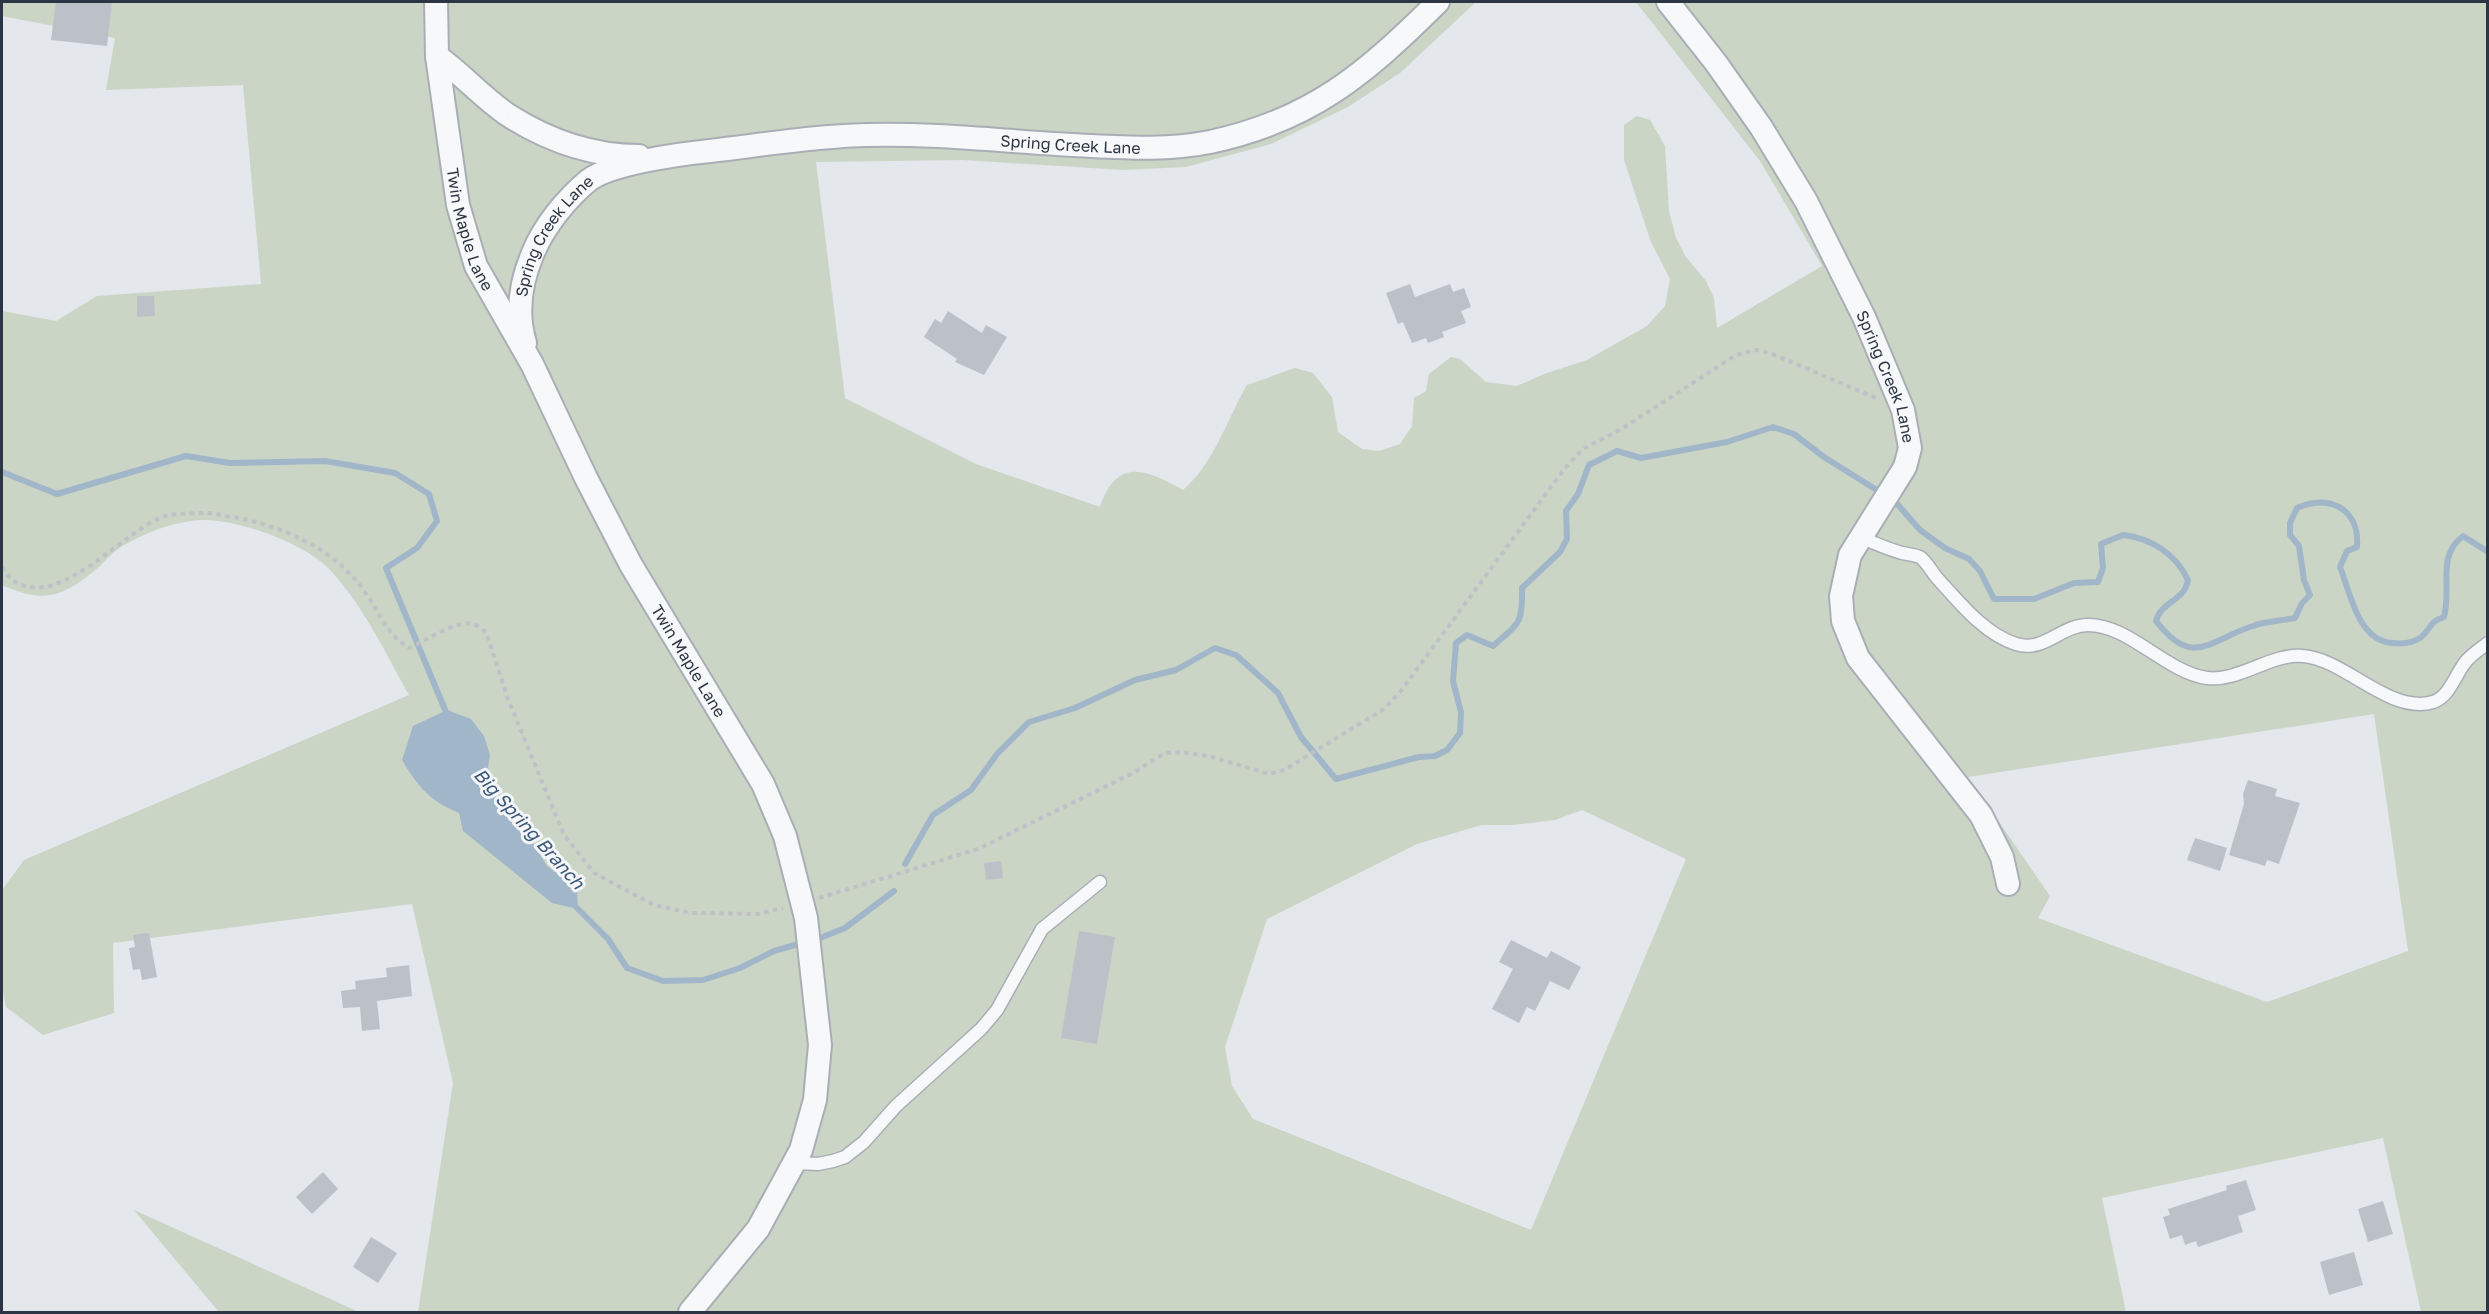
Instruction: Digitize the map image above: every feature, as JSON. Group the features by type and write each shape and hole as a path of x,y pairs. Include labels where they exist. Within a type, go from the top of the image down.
{"street":[{"name":"Twin Maple Lane","path":"436,2 437,56 458,205 476,266 532,364 586,478 632,565 763,784 785,836 804,903 820,1045 814,1100 801,1150 758,1229 690,1312"},
{"name":"Spring Creek Lane","path":"437,56 508,114 564,144 613,156 658,157 867,135 1141,149 1209,142 1282,120 1324,98 1380,58 1438,2"},
{"name":"Spring Creek Lane","path":"1668,2 1754,118 1806,201 1864,317 1903,410 1910,447 1905,467 1850,555 1843,578 1843,621 1848,639 1858,658 1981,815 1998,847 2008,884"},
{"name":"Spring Creek Lane","path":"532,364 521,323 521,295 527,266 537,242 551,220 591,179 658,157"}],"lane":[{"path":"1860,537 1921,558 1969,612 1996,635 2016,644 2031,647 2045,643 2071,627 2089,625 2112,629 2179,668 2204,677 2218,679 2301,655 2318,658 2384,693 2405,701 2433,702 2444,696 2465,662 2487,643"},
{"path":"795,1162 818,1164 833,1161 845,1156 864,1142 896,1106 981,1029 997,1010 1042,929 1100,882"}],"path":[{"path":"2,567 14,581 37,588 58,583 78,575 131,534 166,516 206,513 244,519 295,535 327,553 361,587 386,628 409,648 451,627 473,624 486,632 508,699 564,835 594,873 654,905 691,913 758,914 804,903 978,849 1131,774 1165,753 1182,752 1212,757 1269,774 1293,765 1384,709 1401,691 1564,468 1583,449 1620,430 1736,355 1756,350 1770,353 1903,410"}],"green space":[{"path":"2,2 1476,2 1400,73 1348,107 1271,144 1186,167 1123,170 962,160 816,162 845,398 976,464 1100,507 1115,480 1124,474 1145,473 1183,490 1204,467 1212,454 1247,385 1295,368 1313,373 1332,397 1338,432 1362,449 1379,451 1400,444 1412,426 1414,398 1426,391 1429,374 1451,357 1460,359 1486,382 1517,386 1544,374 1587,360 1647,326 1665,306 1670,279 1651,242 1624,160 1624,125 1637,116 1650,120 1665,146 1669,211 1676,238 1686,257 1706,281 1714,298 1717,328 1822,266 1760,161 1636,2 2487,2 2487,1312 2421,1312 2383,1138 2102,1198 2126,1312 418,1312 453,1083 412,904 113,943 114,1013 43,1035 6,1007 2,987 2,890 24,860 409,695 364,615 331,571 320,561 289,543 234,524 202,520 182,522 152,532 124,545 88,576 54,594 31,595 2,585 2,311 56,321 97,296 261,284 243,85 106,90 115,38 2,16","holes":["2374,714 2408,951 2267,1002 2038,918 2050,896 1968,777","1582,810 1686,859 1531,1230 1253,1119 1232,1086 1225,1047 1267,919 1417,844 1482,825 1513,825 1555,820"]},
{"path":"134,1210 359,1312 219,1312"}],"water":[{"path":"447,710 471,719 484,736 490,755 488,768 501,809 527,833 547,866 577,889 578,909 552,903 463,831 459,813 432,798 408,770 402,760 413,726"}],"building":[{"path":"56,2 112,2 107,46 51,40"},
{"path":"1410,284 1415,297 1450,284 1453,292 1464,288 1471,307 1461,311 1466,323 1442,332 1444,337 1428,343 1426,338 1412,343 1403,322 1398,324 1386,293"},
{"path":"137,296 154,296 155,316 137,317"},
{"path":"948,311 982,333 986,325 1007,337 984,375 955,362 957,359 924,337 935,319 941,323"},
{"path":"2248,780 2277,789 2275,796 2300,803 2279,864 2267,860 2265,866 2229,855 2244,804 2243,794"},
{"path":"2195,838 2227,848 2220,871 2187,860"},
{"path":"1001,861 1003,878 986,880 984,863"},
{"path":"1079,931 1115,937 1097,1044 1061,1038"},
{"path":"149,933 157,977 142,980 140,969 133,970 129,948 135,947 133,935"},
{"path":"1511,940 1547,958 1551,951 1581,967 1569,990 1550,981 1535,1011 1527,1007 1519,1023 1492,1009 1513,969 1499,962"},
{"path":"409,965 412,996 377,1001 380,1029 362,1031 360,1007 343,1008 341,991 356,989 355,981 387,977 386,968"},
{"path":"323,1172 338,1189 312,1214 296,1197"},
{"path":"2246,1180 2256,1210 2238,1216 2243,1232 2198,1247 2196,1241 2185,1245 2182,1235 2170,1239 2163,1217 2170,1215 2168,1209 2227,1190 2226,1186"},
{"path":"2383,1201 2393,1234 2368,1242 2358,1209"},
{"path":"371,1237 397,1253 378,1283 353,1267"},
{"path":"2354,1252 2363,1285 2329,1295 2320,1262"}],"waterway":[{"name":"Big Spring Branch","path":"905,864 933,815 971,790 997,754 1029,722 1075,708 1135,680 1176,670 1215,648 1236,655 1278,693 1301,737 1336,779 1419,757 1435,756 1447,750 1460,733 1461,712 1453,681 1456,643 1467,635 1493,646 1514,627 1522,609 1522,588 1560,552 1567,539 1566,511 1578,494 1589,465 1617,451 1641,458 1727,442 1773,427 1794,434 1824,457 1883,494"},
{"name":"Big Spring Branch","path":"2,472 57,494 186,456 230,463 325,461 395,473 429,494 437,521 417,548 386,568 448,717"},
{"name":"Big Spring Branch","path":"1892,498 1920,530 1945,548 1969,559 1980,571 1994,599 2034,599 2074,583 2098,582 2103,568 2101,544 2123,535 2153,544 2177,562 2188,580 2183,592 2164,608 2156,621 2169,636 2191,647 2202,647 2258,624 2295,618 2302,603 2310,595 2304,580 2299,546 2290,535 2290,523 2297,508 2309,504 2320,502 2331,504 2348,514 2353,523 2357,534 2357,547 2347,551 2340,567 2357,614 2371,634 2380,640 2392,643 2414,641 2424,635 2435,621 2444,617 2447,563 2455,544 2463,536 2488,552"},
{"name":"Big Spring Branch","path":"820,938 845,928 894,891"},
{"name":"Big Spring Branch","path":"574,905 608,939 627,968 663,981 703,980 740,968 774,951 795,945"}]}
